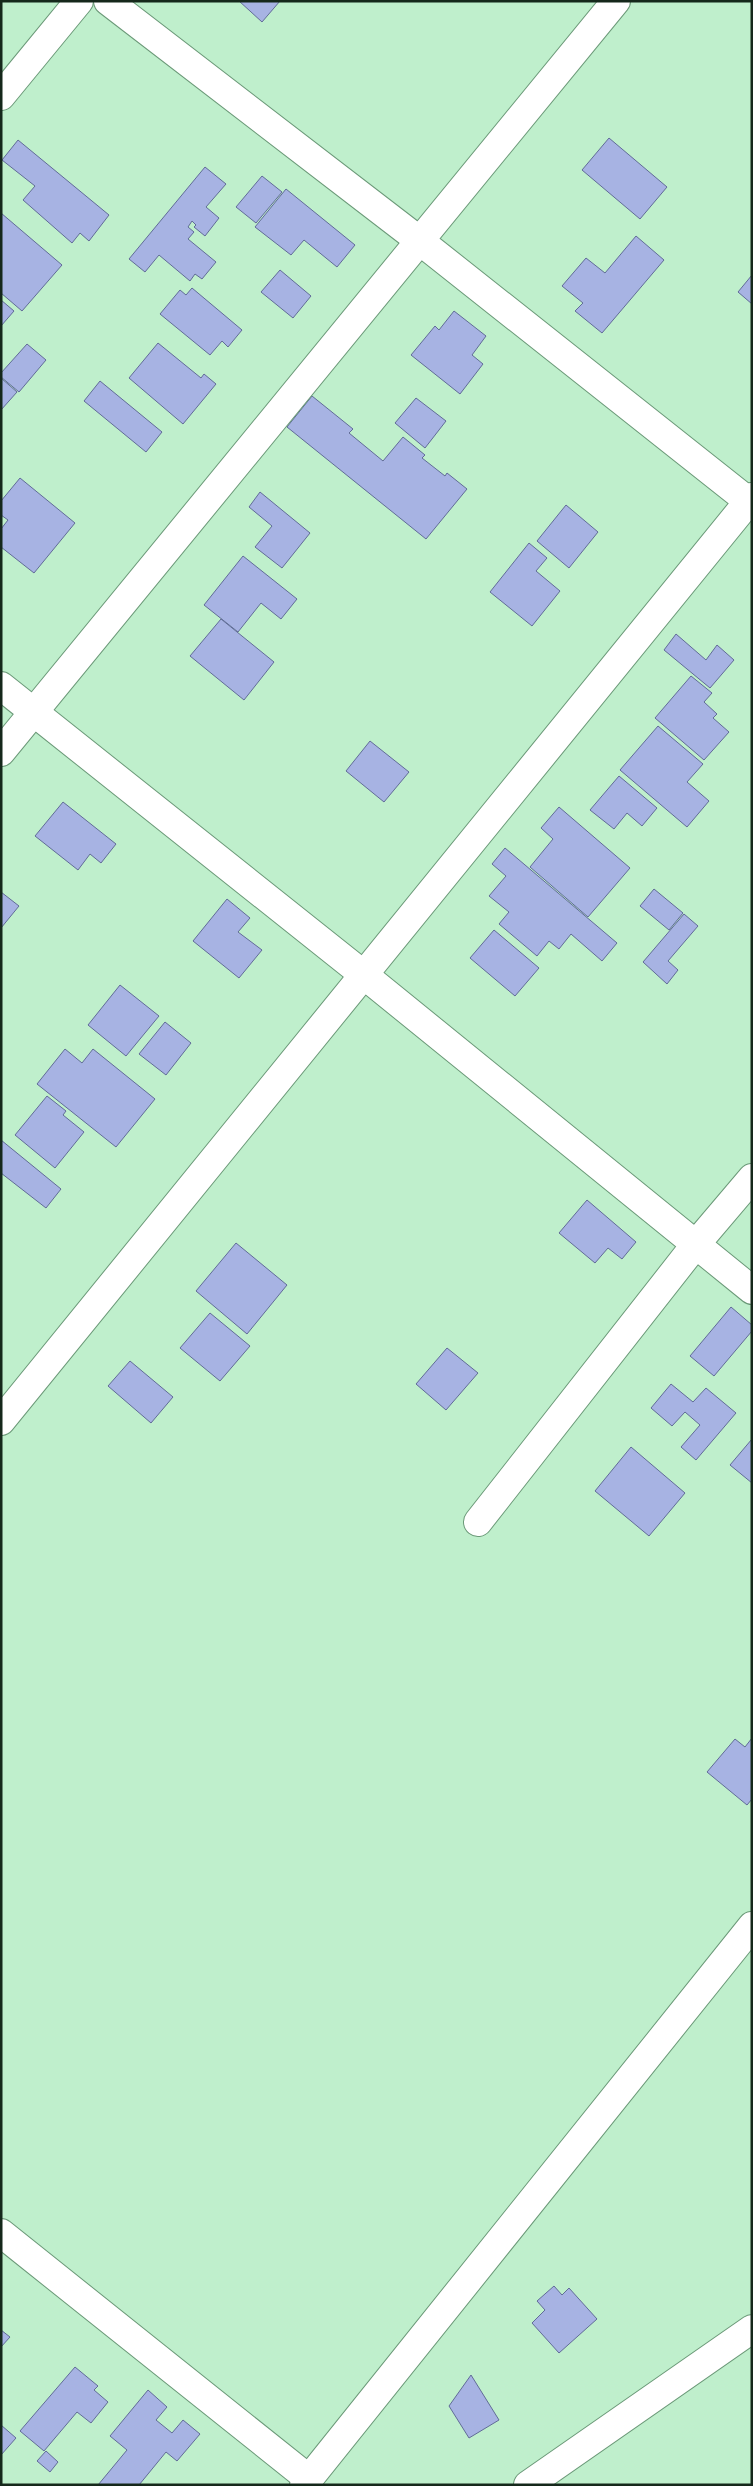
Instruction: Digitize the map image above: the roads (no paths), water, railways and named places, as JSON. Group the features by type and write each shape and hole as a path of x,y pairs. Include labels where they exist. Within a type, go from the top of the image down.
{"street":[{"path":"1,96 78,1"},
{"path":"1,1421 751,501 420,241 108,1"},
{"path":"1,752 616,1"},
{"path":"1,686 364,975 752,1290"},
{"path":"478,1522 696,1244 752,1178"},
{"path":"1,2233 307,2482 752,1926"},
{"path":"528,2485 752,2329"}]}
